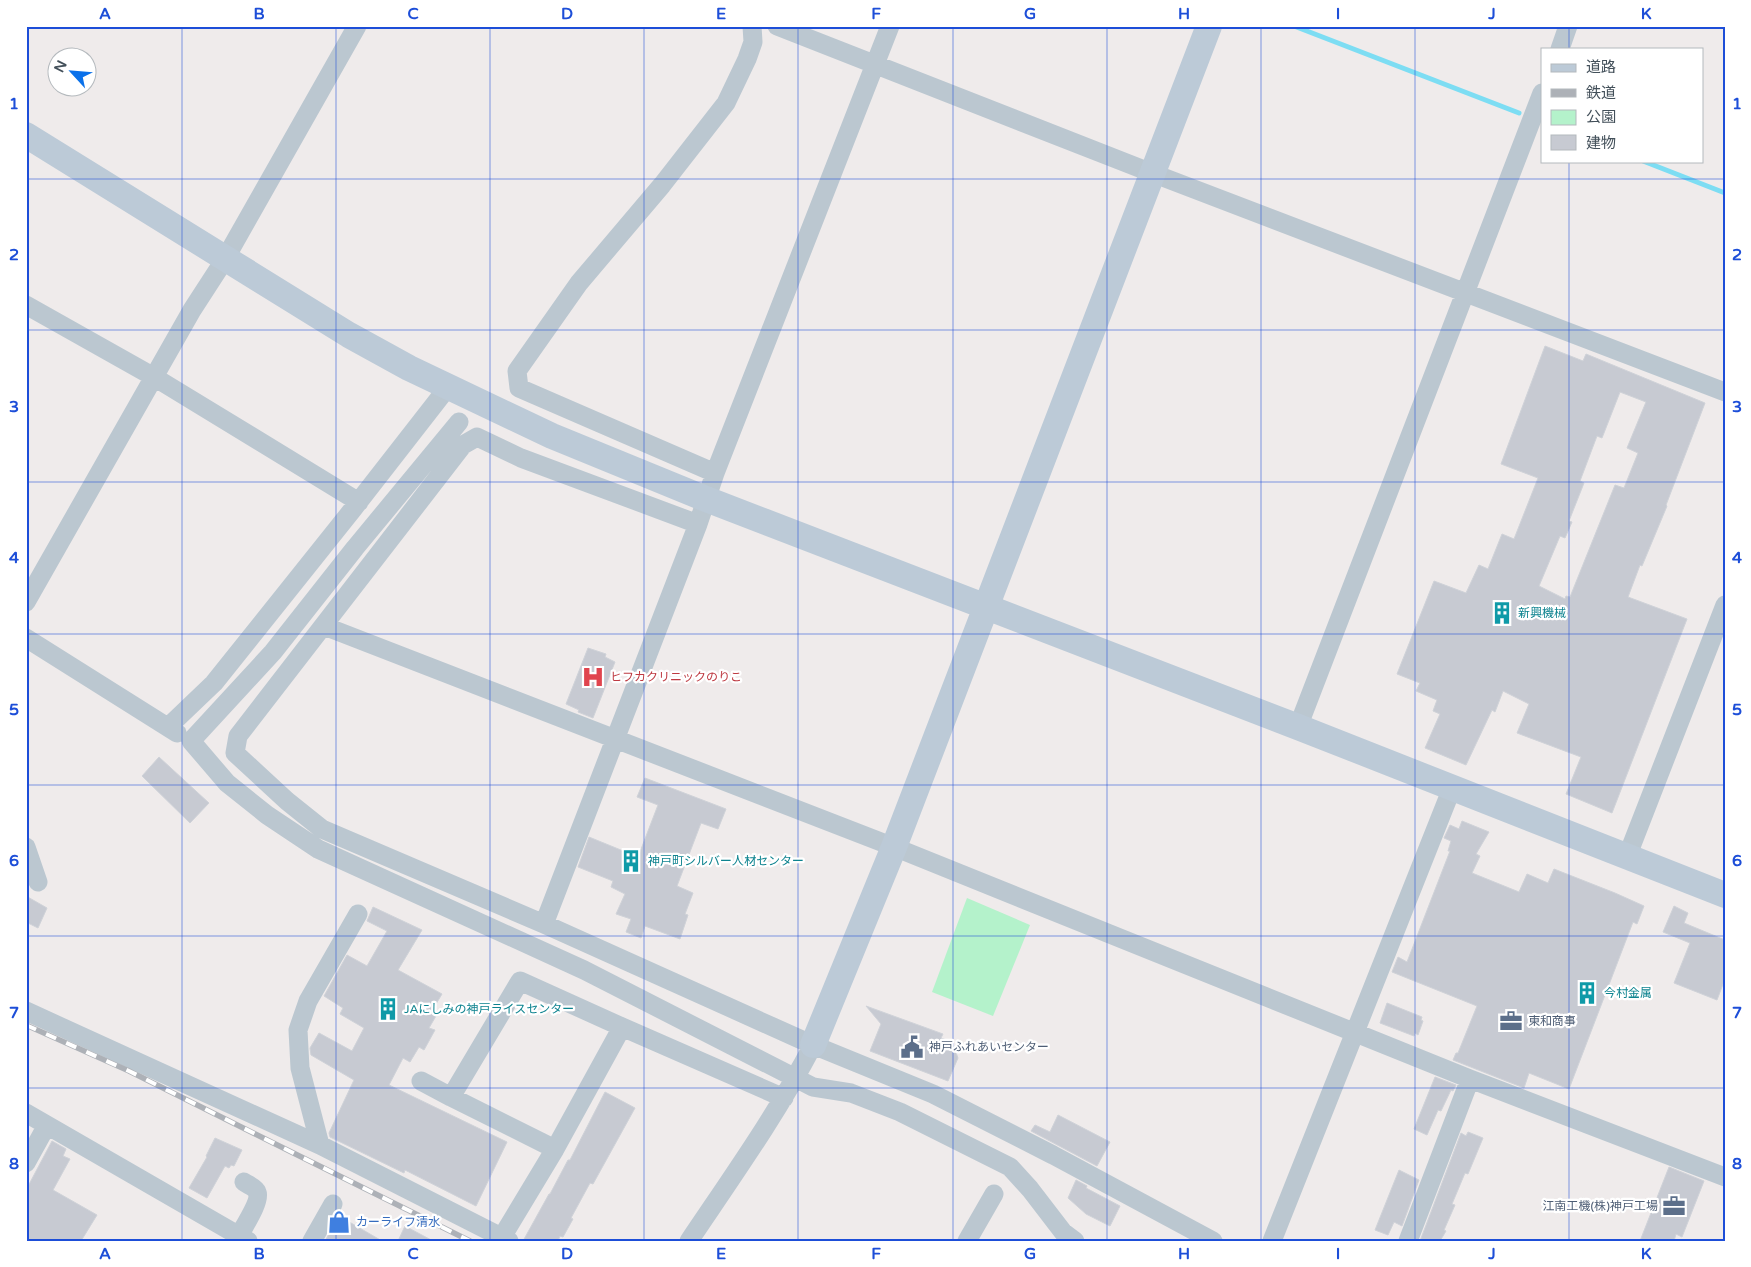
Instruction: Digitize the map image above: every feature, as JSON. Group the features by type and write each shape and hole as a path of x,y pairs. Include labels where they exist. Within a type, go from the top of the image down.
{"street":[{"path":"26,602 192,310 225,258 357,26"},
{"path":"715,474 519,388 517,371 579,283 662,185 726,103 748,59 753,42 752,26"},
{"path":"777,26 1152,173 1725,392"},
{"path":"544,924 614,738 698,524 715,474 890,26"},
{"path":"689,1241 784,1098 812,1045 894,847 1209,26"},
{"path":"1560,48 1568,26"},
{"path":"1298,727 1541,96"},
{"path":"26,135 349,334 409,368 552,436 706,499 1298,727 1725,895"},
{"path":"26,305 154,377 359,502"},
{"path":"168,727 214,683 359,502 448,387"},
{"path":"190,742 273,652 354,548 460,422"},
{"path":"698,524 521,458 477,437 463,445 238,736 235,753 287,801 322,829 544,924 812,1045 933,1094 1053,1155 1213,1241"},
{"path":"1627,857 1725,605"},
{"path":"324,626 894,847 1470,1079 1725,1177"},
{"path":"26,638 190,742 227,783 267,815 318,849 584,970 813,1086 851,1093 900,1112 1010,1167 1030,1189 1063,1232 1075,1241"},
{"path":"1272,1241 1452,788"},
{"path":"26,846 38,882"},
{"path":"320,1145 300,1068 298,1030 308,1001 358,914"},
{"path":"451,1097 520,980 784,1098"},
{"path":"26,1011 320,1145 505,1239 622,1027"},
{"path":"1408,1241 1470,1079"},
{"path":"421,1081 555,1149"},
{"path":"26,1113 243,1239 258,1200 258,1192 255,1188 244,1182"},
{"path":"26,1163 48,1125"},
{"path":"967,1241 994,1194"},
{"path":"312,1241 333,1204"}],"green space":[{"path":"967,898 1030,925 993,1016 932,992"}],"building":[{"path":"1545,346 1583,361 1586,354 1705,403 1667,506 1642,566 1640,565 1628,597 1687,619 1612,813 1566,794 1581,757 1517,733 1529,704 1503,691 1495,712 1492,710 1466,765 1425,748 1440,714 1433,711 1437,700 1416,691 1420,683 1397,674 1434,581 1466,593 1479,565 1488,569 1502,534 1514,539 1538,478 1501,464","holes":["1620,392 1646,402 1627,448 1638,453 1624,488 1615,485 1570,597 1566,596 1565,599 1539,586 1560,536 1565,538 1572,522 1569,521 1584,483 1580,481 1597,436 1602,438"]},
{"name":"ヒフカクリニックのりこ","path":"588,648 606,654 605,657 615,662 593,718 578,712 579,710 566,704"},
{"path":"159,757 209,803 190,823 142,776"},
{"name":"神戸町シルバー人材センター","path":"645,778 726,809 718,829 701,823 677,886 693,893 685,914 688,915 680,939 645,926 641,938 626,932 631,919 616,914 625,894 611,887 613,881 578,867 589,837 638,857 658,805 637,797"},
{"path":"1462,821 1489,832 1476,854 1480,856 1472,873 1519,892 1527,874 1548,883 1554,869 1644,906 1637,924 1633,922 1569,1089 1529,1073 1524,1088 1453,1060 1456,1053 1458,1053 1477,1006 1392,972 1398,957 1407,962 1450,851 1448,851 1451,841 1444,838 1450,825 1459,829"},
{"path":"26,896 47,908 38,928 26,922"},
{"path":"1674,906 1688,913 1684,923 1725,940 1725,979 1717,1000 1674,983 1690,943 1663,932"},
{"path":"373,907 422,930 398,970 442,994 430,1014 436,1016 429,1028 435,1030 424,1050 419,1047 410,1062 403,1058 389,1085 507,1142 476,1206 405,1170 404,1173 330,1137 329,1133 354,1080 311,1055 310,1048 319,1033 352,1051 364,1028 340,1014 343,1008 324,996 347,955 367,966 387,931 367,921"},
{"path":"1387,1003 1422,1017 1421,1020 1423,1021 1418,1035 1415,1033 1414,1036 1380,1023"},
{"name":"神戸ふれあいセンター","path":"866,1006 943,1034 941,1038 952,1042 958,1058 948,1081 870,1051 881,1024"},
{"path":"1435,1077 1456,1085 1453,1091 1451,1090 1441,1111 1438,1110 1427,1135 1414,1129"},
{"path":"605,1092 635,1108 593,1184 590,1183 563,1237 560,1236 558,1241 523,1241 568,1160 570,1160"},
{"path":"1058,1115 1110,1142 1097,1166 1031,1131 1035,1125 1050,1132"},
{"path":"1468,1132 1483,1138 1468,1174 1465,1173 1452,1204 1455,1205 1444,1230 1446,1231 1440,1241 1420,1241 1461,1133 1466,1136"},
{"path":"215,1138 242,1150 234,1166 231,1165 229,1168 225,1166 207,1198 189,1188 207,1157"},
{"path":"52,1141 66,1149 63,1156 70,1159 53,1190 97,1215 81,1241 26,1241 26,1190"},
{"name":"江南工機(株)神戸工場","path":"1669,1167 1704,1181 1682,1237 1676,1234 1674,1241 1640,1241"},
{"path":"1399,1170 1419,1180 1402,1226 1394,1222 1388,1235 1375,1230"},
{"path":"1076,1180 1087,1186 1086,1188 1120,1206 1110,1226 1086,1214 1068,1198"},
{"name":"カーライフ清水","path":"339,1216 382,1241 325,1241"},
{"path":"405,1226 433,1241 398,1241"}],"waterway":[{"path":"1294,26 1519,113"},
{"path":"1646,162 1725,193"}],"railway":[{"path":"26,1025 129,1071 470,1241"}],"place":[{"name":"新興機械","path":"1502,613"},
{"name":"ヒフカクリニックのりこ","path":"593,677"},
{"name":"神戸町シルバー人材センター","path":"631,861"},
{"name":"今村金属","path":"1587,993"},
{"name":"JAにしみの神戸ライスセンター","path":"388,1009"},
{"name":"東和商事","path":"1511,1021"},
{"name":"神戸ふれあいセンター","path":"912,1047"},
{"name":"江南工機(株)神戸工場","path":"1674,1206"},
{"name":"カーライフ清水","path":"339,1222"}]}
